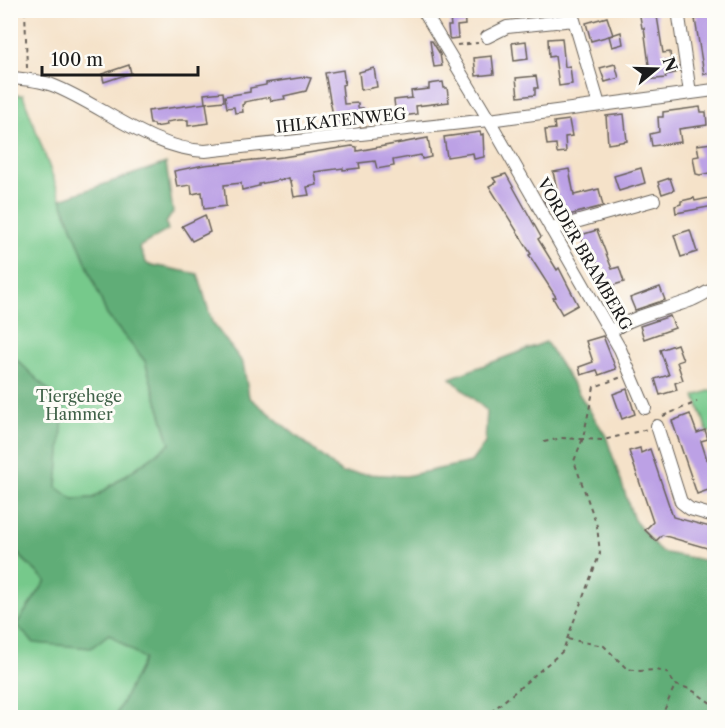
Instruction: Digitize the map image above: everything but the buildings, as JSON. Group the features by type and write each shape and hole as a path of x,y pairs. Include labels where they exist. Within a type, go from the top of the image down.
{"street":[{"name":"VORDER BRAMBERG","path":"423,10 489,120 610,332 645,408"},
{"path":"678,10 690,93"},
{"path":"488,37 507,27 574,20 599,105"},
{"name":"IHLKATENWEG","path":"10,78 52,85 162,140 197,150 218,150 489,120 714,90"},
{"path":"551,229 654,200"},
{"path":"610,332 632,319 692,300 714,289"},
{"path":"657,422 681,502 690,509 714,516"}],"path":[{"path":"25,10 27,80"},
{"path":"445,46 478,43 488,37"},
{"path":"484,717 563,651 600,554 597,526 574,461 583,438 594,387 630,374"},
{"path":"544,442 561,438 603,440 657,422 697,402"},
{"path":"567,639 604,646 627,669 640,672 655,670 667,672 675,685 688,687 714,705"},
{"path":"661,717 675,685"}],"green space":[{"name":"Tiergehege Hammer","path":"10,95 23,95 107,315 145,361 170,444 93,498 73,499 10,515"},
{"path":"166,163 173,212 166,223 168,230 139,247 147,264 198,274 212,322 243,363 249,397 342,473 406,476 471,462 485,443 487,411 450,378 546,342 606,436 634,520 661,552 714,562 714,671 710,682 714,684 714,717 115,717 144,659 109,634 91,648 34,643 16,625 46,581 11,547 11,354 64,405 57,487 73,499 94,498 170,444 145,361 107,315 61,199"},
{"path":"714,389 714,431 708,433 695,396"},
{"path":"10,547 46,581 16,625 109,634 144,659 115,717 11,717"}]}
